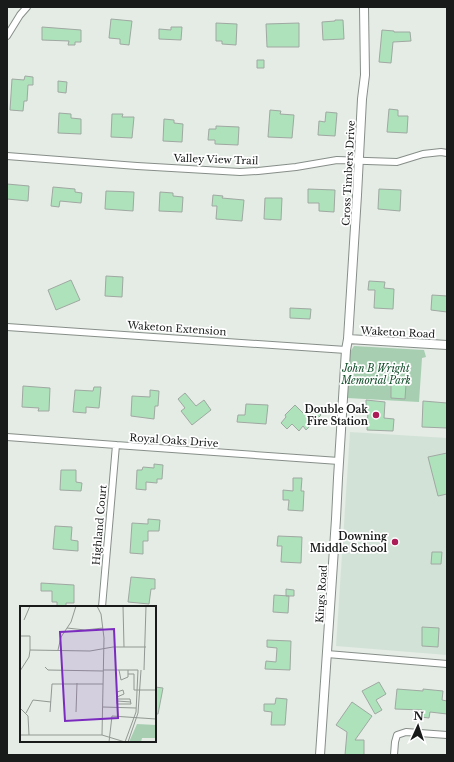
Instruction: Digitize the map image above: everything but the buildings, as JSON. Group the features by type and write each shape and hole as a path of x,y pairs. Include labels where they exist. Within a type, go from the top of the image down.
{"street":[{"path":"7,36 20,15 27,7"},
{"name":"Cross Timbers Drive","path":"348,339 362,99 365,75 364,7"},
{"name":"Valley View Trail","path":"7,156 240,172 288,168 337,160 397,162 423,154 440,152 447,153"},
{"name":"Waketon Extension","path":"7,327 346,350"},
{"name":"Waketon Road","path":"348,339 447,345"},
{"name":"Kings Road","path":"320,755 346,350 348,339"},
{"name":"Royal Oaks Drive","path":"7,437 339,461"},
{"name":"Highland Court","path":"102,606 116,445"},
{"path":"327,654 447,664"},
{"path":"394,755 397,735 406,732 447,735"}],"shaded area":[{"name":"Downing Middle School","path":"350,432 447,438 447,655 336,646"}],"green space":[{"name":"John B Wright Memorial Park","path":"354,346 424,350 426,357 422,358 419,402 347,398 350,352"}],"place":[{"name":"Double Oak Fire Station","path":"376,415"},
{"name":"Downing Middle School","path":"395,542"}]}
